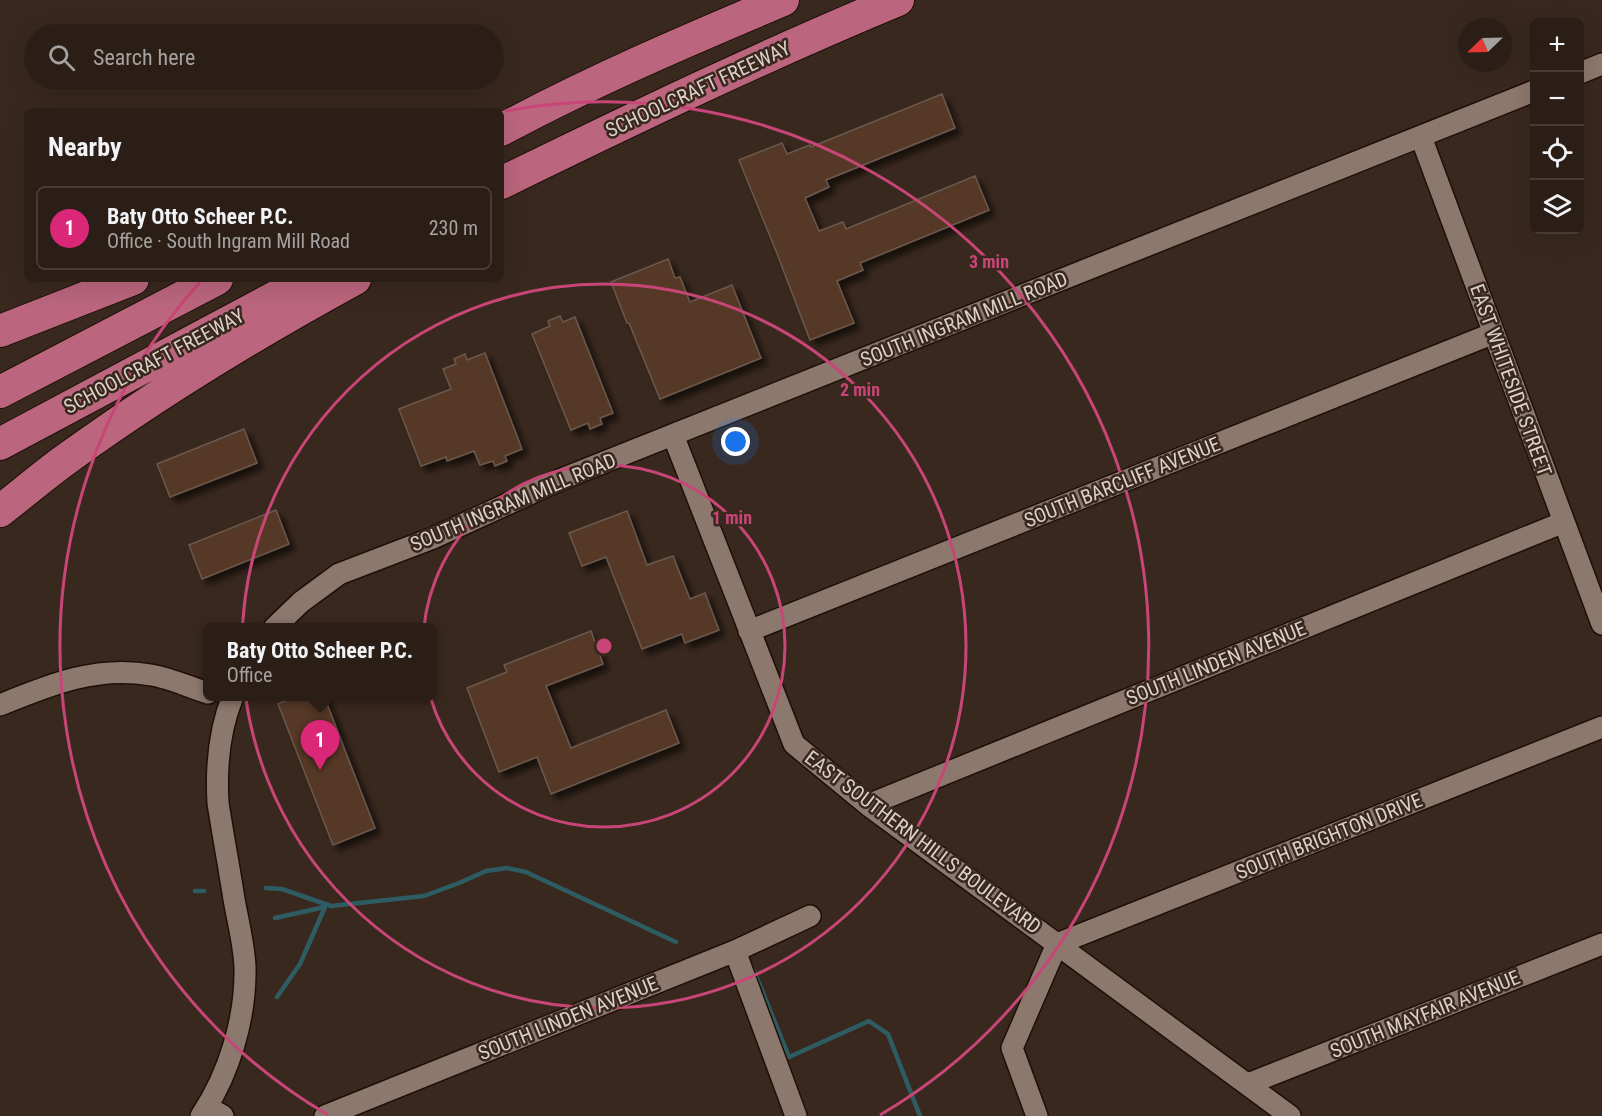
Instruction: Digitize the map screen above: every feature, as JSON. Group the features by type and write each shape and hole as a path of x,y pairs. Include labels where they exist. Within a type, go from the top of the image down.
{"highway":[{"path":"504,128 621,71 783,0"},
{"name":"SCHOOLCRAFT FREEWAY","path":"504,182 756,61 898,0"},
{"path":"504,123 537,111"},
{"path":"504,194 625,123"},
{"path":"0,331 125,282"},
{"path":"0,392 211,282"},
{"name":"SCHOOLCRAFT FREEWAY","path":"0,444 303,282"},
{"path":"0,511 64,461 132,413 232,350 350,282"}],"street":[{"path":"1582,72 1602,64"},
{"name":"SOUTH INGRAM MILL ROAD","path":"278,623 301,602 339,574 433,538 562,479 1530,93"},
{"name":"EAST WHITESIDE STREET","path":"1421,137 1602,624"},
{"name":"SOUTH BARCLIFF AVENUE","path":"749,631 1494,333"},
{"name":"EAST SOUTHERN HILLS BOULEVARD","path":"673,435 794,744 868,805 1290,1116"},
{"name":"SOUTH LINDEN AVENUE","path":"868,805 1564,522"},
{"path":"0,705 63,681 108,672 152,675 203,692"},
{"path":"210,1113 217,1088 233,1049 244,989 243,950 218,803 220,742 227,701"},
{"name":"SOUTH BRIGHTON DRIVE","path":"1057,944 1602,727"},
{"name":"SOUTH LINDEN AVENUE","path":"325,1116 735,951 810,916"},
{"path":"1037,1116 1012,1048 1057,944"},
{"name":"SOUTH MAYFAIR AVENUE","path":"1248,1084 1602,944"},
{"path":"735,951 796,1116"}],"building":[{"path":"942,94 955,128 826,180 829,187 805,198 819,231 843,222 846,229 975,176 989,210 860,263 863,270 837,281 854,323 810,340 739,160 782,143 787,154 810,145 811,147"},
{"path":"668,259 675,278 680,277 690,302 732,285 761,358 660,399 611,282"},
{"path":"560,316 563,322 575,317 613,413 600,418 602,424 590,429 588,423 571,430 532,334 550,326 548,321"},
{"path":"485,353 522,449 505,456 507,461 495,466 493,461 480,465 474,451 447,461 446,457 421,466 399,409 451,389 443,369 456,364 454,359 465,354 467,360"},
{"path":"244,429 257,463 170,497 157,464"},
{"path":"276,510 289,544 202,579 189,545"},
{"path":"627,511 647,565 673,556 690,599 705,593 719,630 685,643 682,634 642,649 606,557 582,566 569,533"},
{"path":"591,631 603,664 546,686 571,748 666,710 679,743 551,794 537,757 499,772 467,688 507,672 504,665"},
{"path":"285,701 326,701 375,828 333,845 278,704"}],"waterway":[{"path":"266,888 282,889 331,906 424,896 486,871 507,868 526,872 676,942"},
{"path":"195,891 204,891"},
{"path":"275,918 325,907"},
{"path":"277,997 300,964 325,907"},
{"path":"754,971 789,1057 869,1021 888,1034 920,1116"}],"place":[{"name":"Baty Otto Scheer P.C.","path":"320,770"}]}
